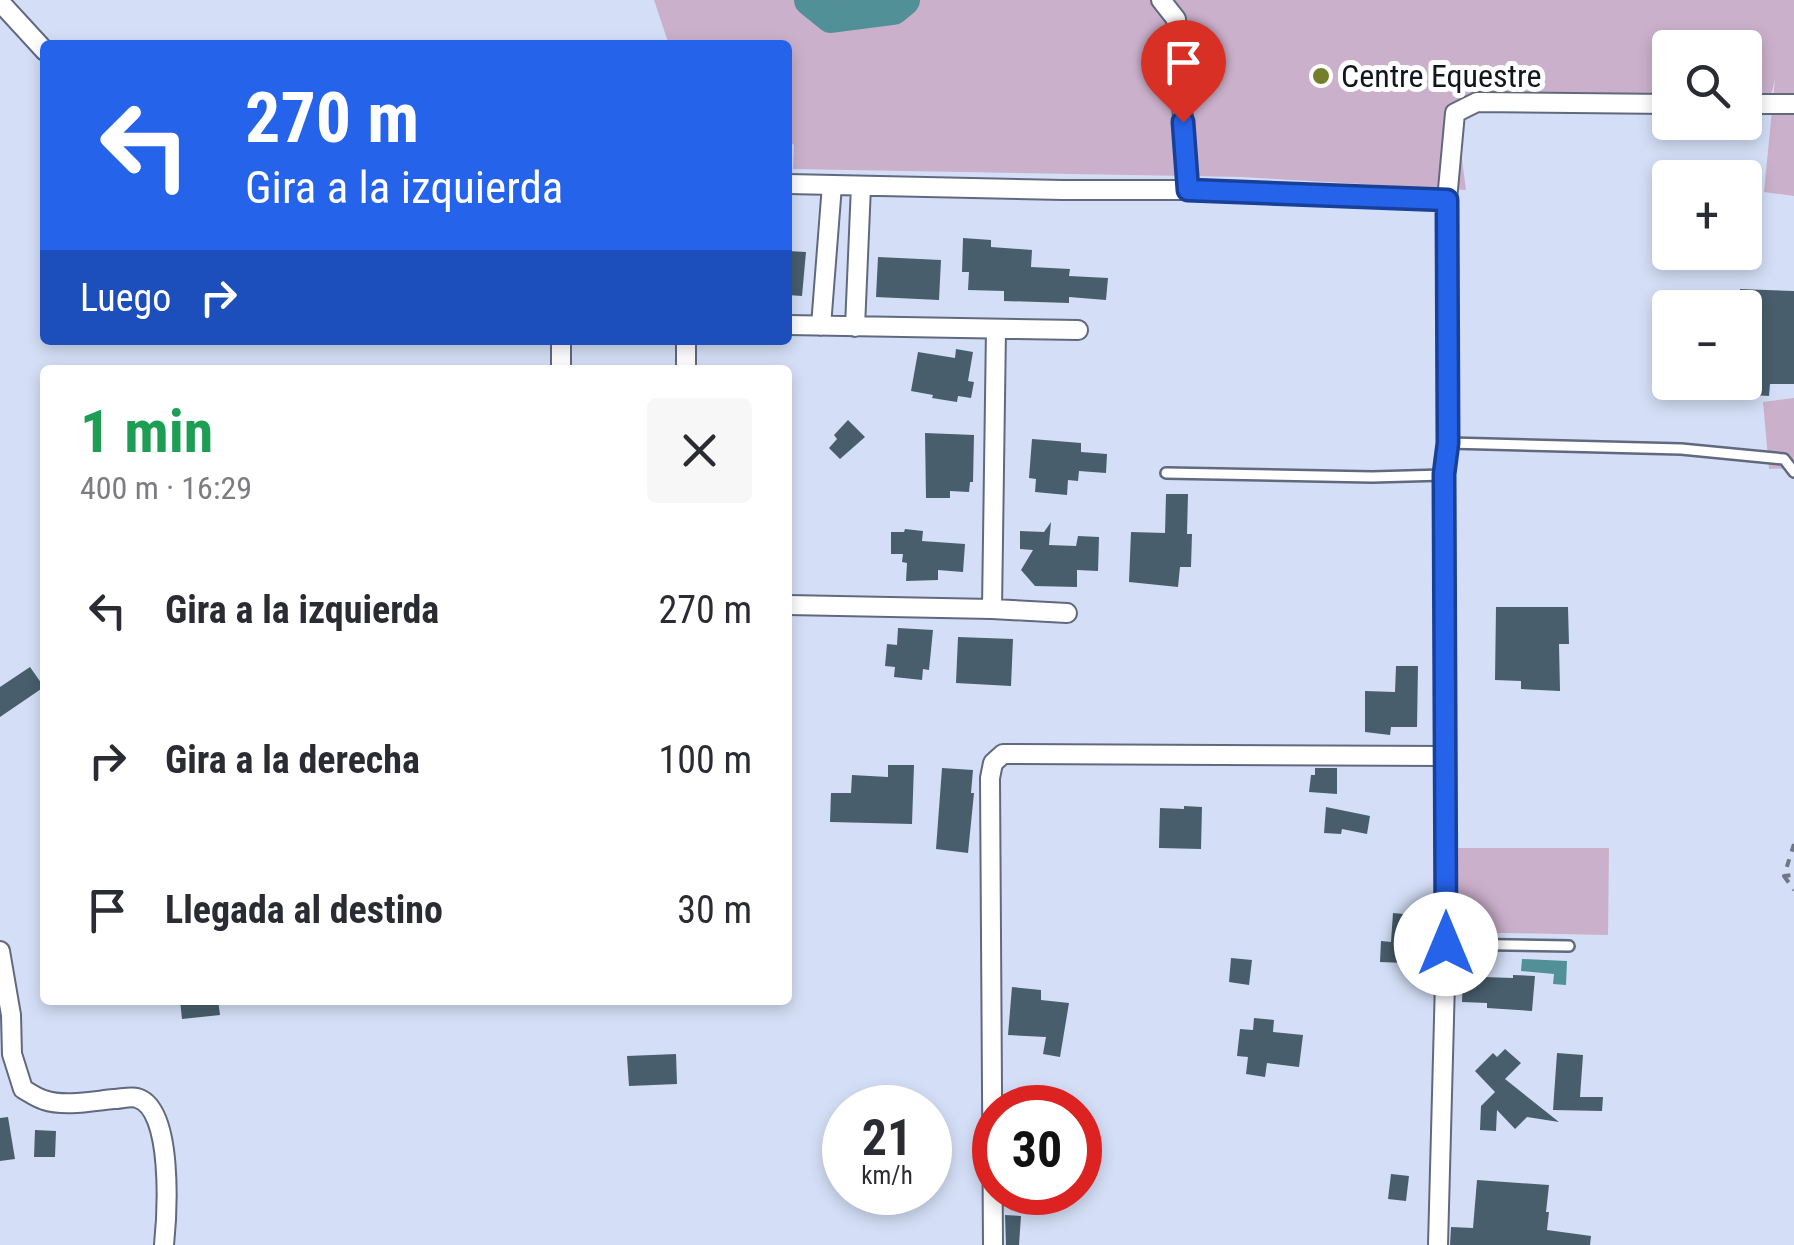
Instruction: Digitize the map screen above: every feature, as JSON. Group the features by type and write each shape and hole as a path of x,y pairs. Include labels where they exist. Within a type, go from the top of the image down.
{"street":[{"path":"1161,0 1176,19 1188,190"},
{"path":"0,2 40,46"},
{"path":"1438,1245 1446,944 1447,200 1455,113 1478,102 1652,104"},
{"path":"1762,104 1794,104"},
{"path":"792,184 1188,190 1447,200"},
{"path":"821,326 832,185"},
{"path":"855,327 861,186"},
{"path":"792,325 1078,330"},
{"path":"992,609 996,329"},
{"path":"792,605 1067,613"},
{"path":"993,1245 993,763 1003,754 1445,756"},
{"path":"0,951 11,1016 12,1054 23,1089 45,1101 137,1098 149,1106 164,1151 164,1245"}],"lane":[{"path":"1448,443 1681,450 1784,459 1794,472"},
{"path":"1166,473 1372,477 1444,474"},
{"path":"1446,944 1569,946"}],"path":[{"path":"1784,876 1794,844"},
{"path":"1784,876 1794,875"},
{"path":"1784,876 1794,890"}],"shaded area":[{"name":"Centre Equestre","path":"654,0 1794,0 1794,196 1764,192 1775,79 1769,104 1762,104 1762,30 1652,30 1652,108 1456,113 1466,190 1242,177 793,169 792,40 667,40"},
{"path":"1794,398 1794,468 1769,469 1763,402"},
{"path":"1456,848 1609,848 1608,935 1454,932"},
{"path":"1522,959 1567,961 1566,985 1553,984 1554,974 1521,971"}],"building":[{"path":"963,238 991,240 991,247 1032,250 1031,267 1070,269 1069,276 1108,278 1106,300 1069,297 1069,303 1004,301 1004,291 968,290 969,272 962,272"},
{"path":"792,251 806,252 802,296 792,295"},
{"path":"878,257 941,260 939,300 876,297"},
{"path":"1740,289 1794,291 1794,384 1770,384 1769,396 1762,396 1762,290"},
{"path":"956,349 973,352 968,381 974,382 971,398 958,396 957,402 911,391 918,352 955,358"},
{"path":"848,420 865,437 840,459 829,448 837,439 834,435"},
{"path":"925,433 974,435 973,482 969,492 950,491 950,498 926,498"},
{"path":"1032,439 1081,443 1081,452 1107,454 1106,473 1079,471 1078,481 1068,480 1067,495 1035,492 1036,479 1029,478"},
{"path":"1166,494 1188,494 1191,567 1180,567 1178,587 1129,582 1131,532 1165,533"},
{"path":"1051,522 1049,545 1076,546 1078,536 1099,537 1098,571 1077,570 1077,587 1035,586 1021,570 1033,550 1020,549 1020,531 1044,532"},
{"path":"923,531 922,541 965,544 963,572 938,570 938,580 906,581 903,554 891,554 891,532"},
{"path":"1496,607 1568,607 1569,644 1559,644 1560,691 1521,689 1521,681 1495,680"},
{"path":"898,628 933,630 929,670 923,669 922,680 894,677 895,667 885,666 887,644 897,645"},
{"path":"958,637 1013,639 1011,686 956,683"},
{"path":"1396,666 1418,666 1417,727 1391,727 1390,735 1365,732 1365,691 1395,692"},
{"path":"30,667 40,681 40,690 0,717 0,687"},
{"path":"888,765 914,765 912,824 830,822 831,793 851,793 852,775 888,777"},
{"path":"942,768 973,770 968,853 936,849"},
{"path":"1315,768 1337,768 1337,794 1309,792"},
{"path":"1202,807 1201,849 1159,848 1160,808"},
{"path":"1326,807 1370,816 1367,834 1342,829 1341,834 1324,833"},
{"path":"1393,913 1425,916 1420,954 1406,952 1405,963 1380,962 1381,941 1391,942"},
{"path":"1231,958 1252,960 1249,985 1229,982"},
{"path":"1467,968 1483,969 1483,977 1535,976 1532,1011 1462,1002"},
{"path":"1012,987 1041,990 1041,1000 1069,1003 1060,1057 1043,1054 1046,1037 1008,1035"},
{"path":"181,1005 219,1005 220,1015 182,1019"},
{"path":"1254,1018 1274,1020 1273,1032 1303,1035 1299,1067 1267,1063 1265,1077 1246,1074 1248,1057 1237,1056 1240,1029 1253,1030"},
{"path":"1505,1049 1521,1063 1505,1079 1559,1122 1527,1117 1515,1129 1497,1110 1496,1131 1480,1130 1481,1106 1495,1092 1475,1071 1493,1053 1497,1057"},
{"path":"1557,1053 1583,1055 1580,1097 1603,1097 1602,1111 1553,1110"},
{"path":"676,1054 677,1084 629,1086 627,1056"},
{"path":"8,1117 15,1159 0,1161 0,1118"},
{"path":"35,1130 56,1131 55,1157 34,1157"},
{"path":"1391,1174 1409,1176 1406,1201 1388,1199"},
{"path":"1477,1180 1549,1185 1547,1230 1591,1236 1590,1245 1450,1245 1451,1227 1473,1228"},
{"path":"1005,1215 1021,1216 1019,1245 1006,1245"}],"waterway":[{"path":"810,0 831,17 893,9 904,0"}],"place":[{"name":"Centre Equestre","path":"1321,76"}],"route":[{"path":"1183,122 1188,190 1447,200 1446,944"}]}
